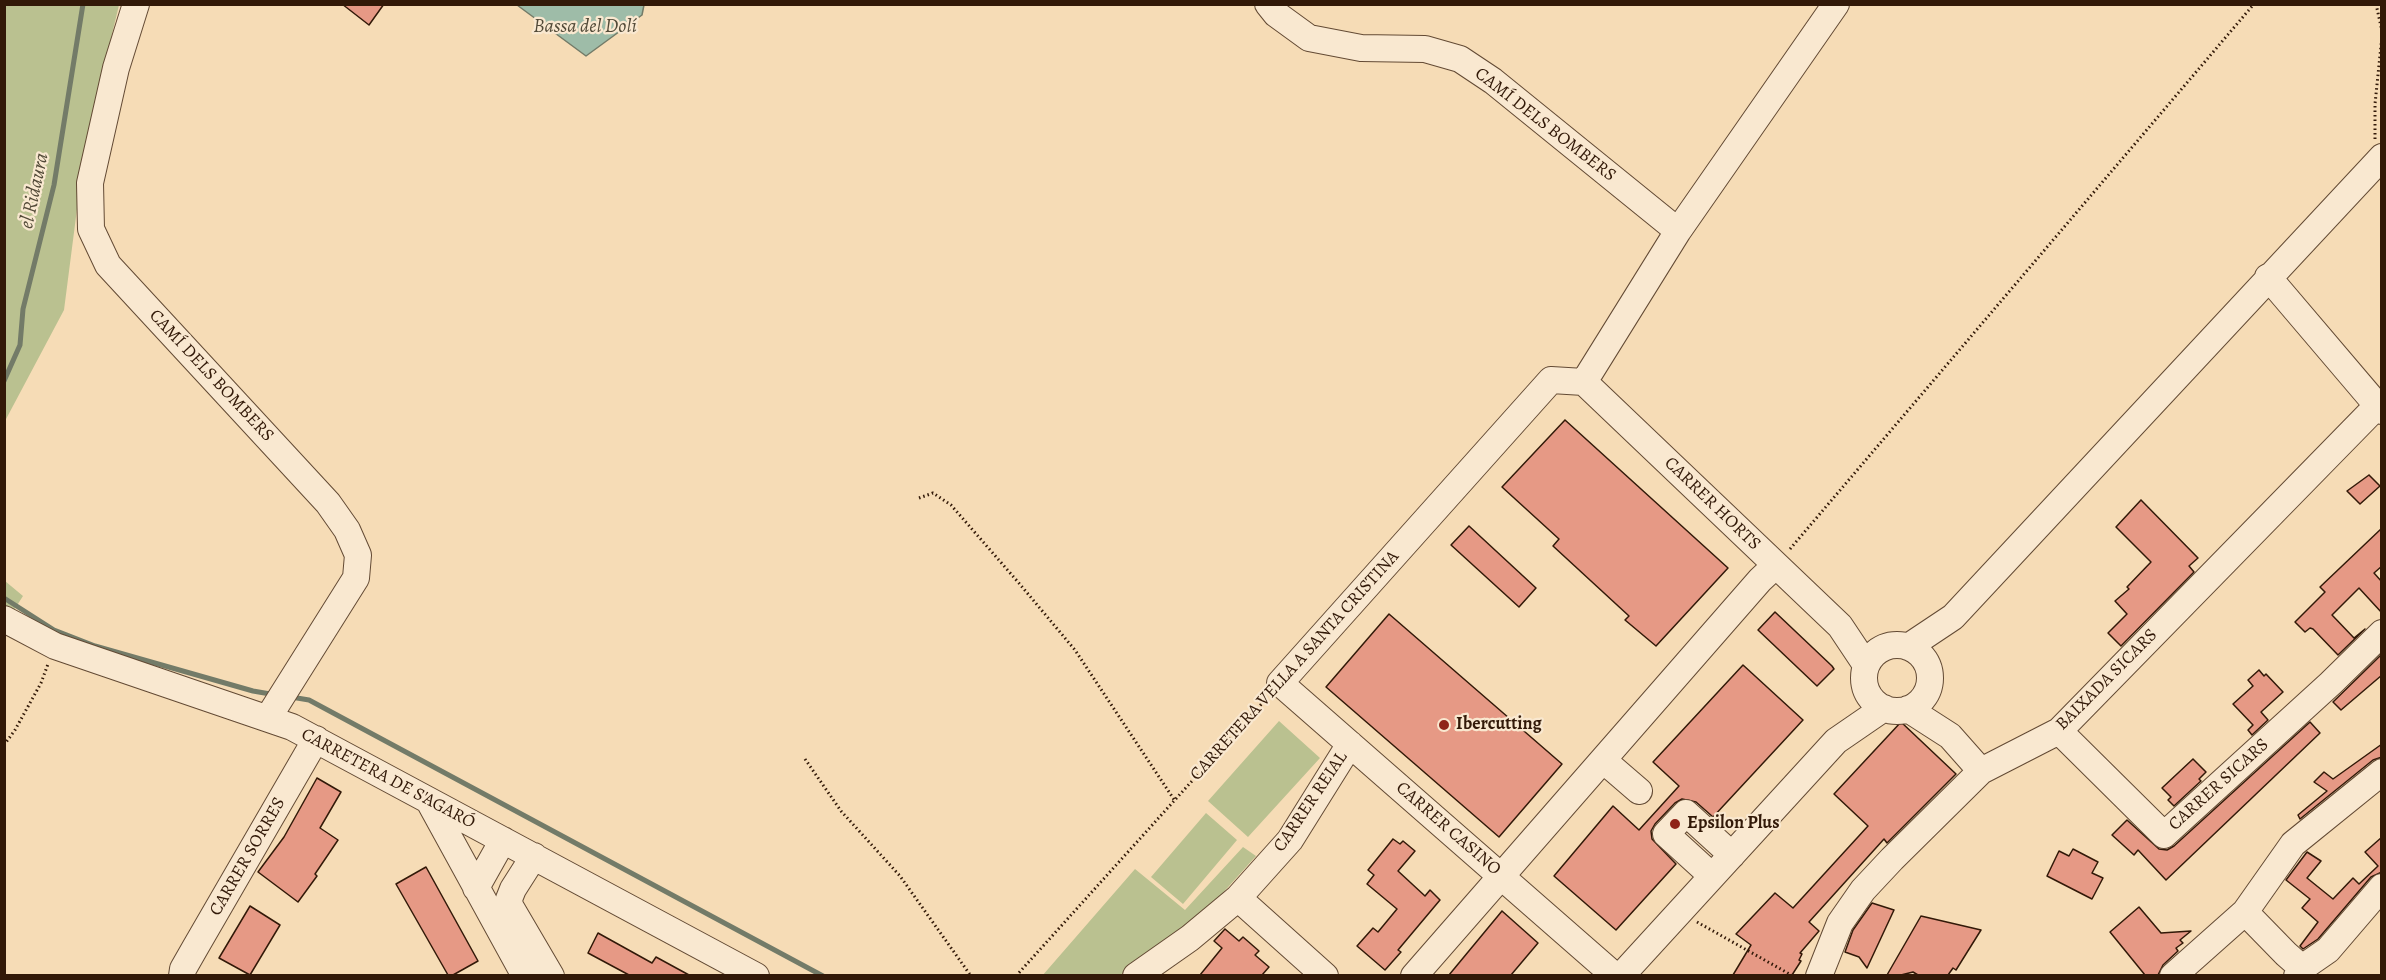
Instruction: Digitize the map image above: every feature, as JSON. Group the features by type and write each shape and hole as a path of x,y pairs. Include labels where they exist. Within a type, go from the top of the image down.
{"street":[{"name":"CAMÍ DELS BOMBERS","path":"136,4 116,68 90,183 91,229 108,265 328,503 347,530 358,555 356,578 301,662 270,715"},
{"name":"CAMÍ DELS BOMBERS","path":"1268,4 1276,14 1309,38 1361,48 1425,49 1460,59 1493,81 1678,231"},
{"path":"1584,382 1678,231 1836,4"},
{"path":"1908,647 1953,617 2378,160"},
{"path":"2268,277 2379,409"},
{"name":"CARRETERA VELLA A SANTA CRISTINA","path":"1280,683 1551,380 1584,382"},
{"name":"CARRER HORTS","path":"1584,382 1840,626 1871,668"},
{"name":"BAIXADA SICARS","path":"1819,975 1840,924 1863,890 1981,771 2059,731 2379,409"},
{"path":"1414,975 1760,580 1776,565"},
{"path":"1928,665 1953,617"},
{"name":"CARRETERA DE S'AGARÓ","path":"4,619 55,646 270,715 756,975"},
{"name":"CARRER SICARS","path":"2059,731 2164,835 2331,683 2382,633"},
{"path":"1621,975 1836,741 1871,668 1894,645 1908,647 1920,654 1928,665 1930,678 1928,691 1920,702 1896,709 1836,741"},
{"path":"1871,668 1873,700 1950,736"},
{"name":"CARRER CASINO","path":"1280,683 1616,975"},
{"path":"1928,691 1950,736 1981,771"},
{"name":"CARRER SORRES","path":"182,975 183,969 316,739"},
{"name":"CARRER REIAL","path":"1136,975 1190,938 1238,898 1290,840 1350,744"},
{"path":"1603,760 1639,791"},
{"path":"2173,975 2245,912 2294,844 2382,772"},
{"path":"429,801 491,898 525,975"},
{"path":"1712,876 1666,834 1686,813 1732,855"},
{"path":"491,898 503,840"},
{"path":"491,898 513,890 534,856"},
{"path":"2245,912 2286,954 2300,972 2328,950 2382,887"},
{"path":"491,898 510,906 551,975"},
{"path":"1238,898 1324,975"}],"path":[{"path":"1776,565 2254,4"},
{"path":"2376,4 2382,31"},
{"path":"2378,160 2375,104 2382,36"},
{"path":"919,498 933,493 951,505 1018,582 1075,650 1175,801"},
{"path":"4,745 40,683 55,646"},
{"name":"CARRETERA VELLA A SANTA CRISTINA","path":"1016,975 1280,683"},
{"path":"805,759 841,811 900,876 971,975"},
{"path":"1679,912 1793,975"}],"green space":[{"path":"5,5 119,5 85,147 64,310 5,421"},
{"path":"5,581 23,596 5,624"},
{"path":"1279,721 1320,758 1248,837 1208,801"},
{"path":"1206,813 1237,840 1183,904 1151,877"},
{"path":"1243,847 1256,856 1220,896 1177,934 1120,975 1042,976 1135,869 1185,910"}],"water":[{"name":"Bassa del Dolí","path":"517,5 644,5 642,15 586,56"}],"building":[{"path":"342,4 384,4 369,25"},
{"path":"1565,420 1728,568 1656,646 1625,620 1629,616 1553,546 1559,539 1502,487"},
{"path":"2369,475 2380,486 2360,504 2347,491"},
{"path":"2141,500 2198,558 2189,566 2194,572 2121,646 2108,633 2127,614 2115,601 2129,589 2127,587 2151,562 2116,527"},
{"path":"1469,526 1536,588 1519,607 1451,545"},
{"path":"2382,528 2382,566 2374,573 2382,582 2382,613 2359,588 2332,615 2354,638 2365,629 2338,655 2313,629 2310,628 2305,632 2295,622 2325,592 2320,587"},
{"path":"1775,612 1834,669 1817,686 1758,630"},
{"name":"Ibercutting","path":"1389,614 1562,764 1499,837 1326,687"},
{"path":"2382,654 2382,675 2341,710 2333,702"},
{"path":"1743,665 1803,720 1713,817 1696,802 1682,799 1675,803 1655,824 1651,831 1652,839 1676,864 1616,930 1554,876 1613,806 1639,830 1679,786 1653,762"},
{"path":"2259,670 2283,692 2261,712 2268,720 2252,735 2248,730 2253,725 2233,704 2253,686 2248,680"},
{"path":"1901,722 1956,774 1887,843 1884,839 1809,922 1819,931 1800,953 1802,954 1799,960 1801,961 1792,975 1733,975 1751,945 1736,934 1775,893 1793,908 1868,826 1834,794"},
{"path":"2310,722 2320,733 2166,880 2138,850 2134,855 2112,835 2127,820 2159,849 2167,850"},
{"path":"2382,744 2382,757 2373,760 2300,819 2298,815 2327,791 2314,782 2324,772 2333,779"},
{"path":"2193,759 2206,772 2199,779 2201,781 2174,806 2168,800 2171,797 2162,788"},
{"path":"317,778 341,792 320,828 338,840 315,874 317,876 298,902 258,872 284,837"},
{"path":"2382,837 2382,872 2371,877 2318,939 2303,949 2300,946 2318,922 2302,908 2310,899 2286,880 2307,852 2321,861 2307,878 2333,899 2353,878 2359,884 2378,866 2365,852"},
{"path":"1393,839 1400,844 1403,841 1415,851 1398,871 1425,896 1430,890 1440,900 1398,950 1401,952 1385,970 1357,946 1373,928 1378,932 1397,909 1367,884 1374,875 1368,870"},
{"path":"2073,849 2098,862 2092,873 2103,878 2092,899 2047,876 2059,851 2069,856"},
{"path":"426,867 478,961 453,975 448,975 396,884"},
{"path":"1872,903 1894,910 1867,968 1859,957 1845,952 1853,930"},
{"path":"250,906 280,925 250,975 219,958"},
{"path":"2139,907 2161,933 2191,931 2180,940 2183,943 2176,948 2178,951 2163,965 2158,975 2145,975 2110,932"},
{"path":"1502,911 1538,943 1511,975 1449,975"},
{"path":"1921,916 1981,930 1956,970 1953,968 1948,975 1918,975 1913,972 1887,975"},
{"path":"1225,929 1239,941 1243,937 1259,951 1255,955 1269,967 1262,975 1200,975 1222,948 1214,941"},
{"path":"598,933 652,963 656,957 689,975 629,975 588,953"}],"waterway":[{"name":"el Ridaura","path":"4,381 20,345 23,309 54,185 83,4"},
{"path":"4,598 54,630 95,646 253,691 276,695"},
{"path":"291,697 309,700 823,976"}],"place":[{"name":"Ibercutting","path":"1444,725"},
{"name":"Epsilon Plus","path":"1675,824"}]}
